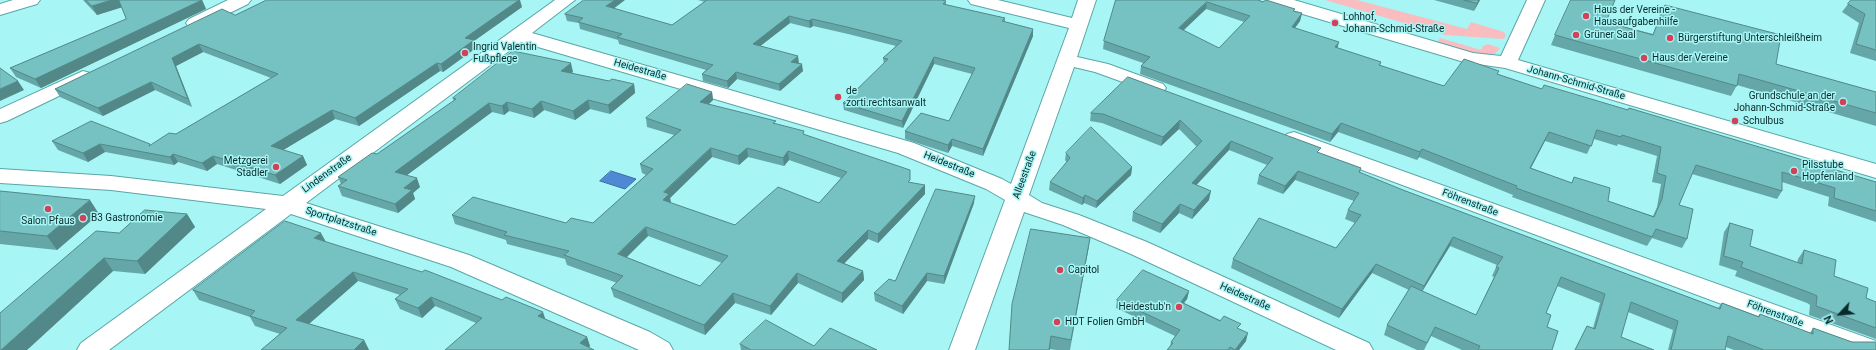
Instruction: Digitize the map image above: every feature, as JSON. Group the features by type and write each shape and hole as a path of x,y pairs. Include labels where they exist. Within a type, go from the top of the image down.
{"street":[{"path":"0,10 31,0"},
{"path":"178,31 242,0"},
{"name":"Lindenstraße","path":"90,350 286,204 566,0"},
{"path":"977,0 1078,25"},
{"name":"Alleestraße","path":"962,350 1018,198 1087,0"},
{"name":"Johann-Schmid-Straße","path":"1275,0 1471,58 1507,63 1876,171"},
{"path":"1507,63 1536,0"},
{"name":"Heidestraße","path":"518,35 906,148 994,184 1034,208 1071,220 1139,248 1360,350"},
{"path":"1067,60 1101,68 1172,94"},
{"path":"0,117 96,71"},
{"name":"Föhrenstraße","path":"1275,131 1873,350"},
{"name":"Sportplatzstraße","path":"0,176 110,183 286,204 460,261 641,339 660,350"}],"shaded area":[{"path":"1325,0 1357,0 1467,29 1471,22 1504,32 1506,36 1503,39 1445,35"},
{"path":"1440,38 1481,50 1483,46 1488,44 1500,48 1495,54 1482,56 1436,44"}],"water":[{"path":"611,171 636,179 625,189 600,181"}],"building":[{"path":"86,0 112,0 92,6"},
{"path":"119,0 202,0 35,79 10,68 126,19"},
{"path":"267,0 519,0 465,38 474,40 441,64 437,63 355,118 332,110 271,146 303,156 275,175 213,156 202,163 173,154 170,157 100,144 83,153 52,141 91,121 150,144 149,146 169,133 176,134 278,74 199,44 172,58 188,99 151,82 98,108 55,89 222,9 235,15"},
{"path":"584,0 615,0 606,6 672,25 707,0 942,0 946,1 943,4 1005,18 1002,21 1033,29 983,149 952,139 948,145 905,131 921,113 949,121 975,68 934,57 902,121 843,103 888,59 883,58 902,41 812,19 809,21 789,16 753,44 798,56 791,62 802,64 779,84 736,72 727,81 702,74 713,65 617,37 622,34 578,22 583,18 565,14"},
{"path":"1116,0 1258,0 1263,2 1266,0 1295,9 1293,11 1302,13 1292,27 1339,42 1335,47 1381,62 1379,65 1444,86 1464,59 1499,71 1497,74 1542,89 1544,85 1628,110 1629,108 1876,182 1876,211 1834,198 1835,188 1782,172 1782,191 1696,165 1679,205 1693,209 1687,239 1656,229 1652,237 1516,188 1517,186 1422,149 1420,152 1341,123 1332,134 1141,66 1150,57 1104,41","holes":["1207,2 1250,16 1219,48 1179,28","1597,130 1621,137 1622,135 1661,147 1657,173 1666,176 1662,199 1654,217 1608,201 1610,188 1574,177 1572,183 1530,168 1549,132 1591,146"]},
{"path":"1464,0 1479,0 1477,3"},
{"path":"1571,0 1615,0 1606,22 1653,35 1665,5 1781,35 1776,64 1876,92 1876,113 1739,74 1737,86 1555,35"},
{"path":"1851,0 1876,0 1876,50 1856,44 1865,14 1848,4"},
{"path":"513,51 571,63 561,71 609,81 612,79 634,84 608,105 588,100 573,111 541,101 532,109 507,102 502,106 489,103 395,172 417,178 404,188 412,190 395,204 338,186 347,180 338,177 372,153 377,154 456,99 453,98"},
{"path":"0,68 18,81 0,89"},
{"path":"1128,77 1321,148 1317,152 1361,168 1359,172 1403,190 1720,309 1722,303 1759,317 1760,314 1813,334 1813,328 1852,342 1876,342 1876,350 1764,350 1728,336 1725,350 1671,350 1678,321 1631,302 1621,337 1654,350 1575,350 1587,326 1595,329 1605,294 1561,277 1546,313 1551,315 1547,327 1558,331 1552,350 1478,350 1480,346 1435,327 1427,343 1387,325 1411,286 1476,315 1499,268 1496,267 1503,257 1453,237 1424,286 1376,264 1342,309 1233,259 1259,218 1336,248 1361,215 1348,210 1359,193 1298,171 1285,186 1259,175 1273,158 1231,141 1192,183 1211,191 1194,210 1180,204 1162,224 1133,212 1202,141 1180,120 1163,137 1103,114 1091,113"},
{"path":"687,84 712,92 700,102 776,121 773,123 804,131 803,134 910,170 910,180 908,182 925,185 878,234 868,230 837,261 863,271 842,293 797,273 770,306 733,293 704,325 611,288 623,276 564,255 569,251 504,235 507,232 452,215 473,197 566,223 571,218 593,223 653,169 640,164 681,130 646,118","holes":["711,148 738,156 747,148 783,158 788,151 847,172 819,203 778,187 735,225 663,200 669,194 664,192","646,227 728,256 700,286 618,254"]},
{"path":"1091,127 1132,167 1097,201 1085,195 1083,198 1050,182 1070,158 1066,153"},
{"path":"936,189 975,196 944,276 927,273 902,306 874,293 889,279 895,281"},
{"path":"0,191 90,200 47,236 0,231"},
{"path":"145,210 187,214 137,261 104,258 0,350 0,313 96,231 119,233"},
{"path":"285,221 321,233 314,238 422,272 425,270 502,300 506,297 543,312 538,316 587,337 580,343 594,350 445,350 482,318 431,297 418,308 395,299 408,289 353,272 296,320 364,340 354,350 261,350 287,328 250,316 255,311 193,290"},
{"path":"1730,223 1753,230 1750,246 1802,264 1804,250 1836,260 1834,276 1868,288 1866,298 1876,302 1876,328 1816,306 1817,296 1741,267 1743,262 1724,256"},
{"path":"1031,229 1090,238 1071,340 1051,336 1049,350 1009,350 1012,304"},
{"path":"1143,270 1189,291 1181,302 1220,321 1224,316 1241,324 1237,328 1248,333 1235,350 1230,347 1228,350 1167,350 1173,343 1171,342 1180,330 1117,300"},
{"path":"766,320 814,346 830,328 877,350 751,350 740,344"}],"place":[{"name":"Haus der Vereine - Hausaufgabenhilfe","path":"1586,16"},
{"name":"Lohhof, Johann-Schmid-Straße","path":"1335,23"},
{"name":"Grüner Saal","path":"1576,35"},
{"name":"Bürgerstiftung Unterschleißheim","path":"1670,38"},
{"name":"Ingrid Valentin Fußpflege","path":"465,53"},
{"name":"Haus der Vereine","path":"1644,58"},
{"name":"de zorti.rechtsanwalt","path":"838,97"},
{"name":"Grundschule an der Johann-Schmid-Straße","path":"1843,102"},
{"name":"Schulbus","path":"1735,121"},
{"name":"Metzgerei Stadler","path":"276,167"},
{"name":"Pilsstube Hopfenland","path":"1794,171"},
{"name":"Salon Pfaus","path":"48,209"},
{"name":"B3 Gastronomie","path":"83,218"},
{"name":"Capitol","path":"1060,270"},
{"name":"Heidestub'n","path":"1179,307"},
{"name":"HDT Folien GmbH","path":"1057,322"}]}
